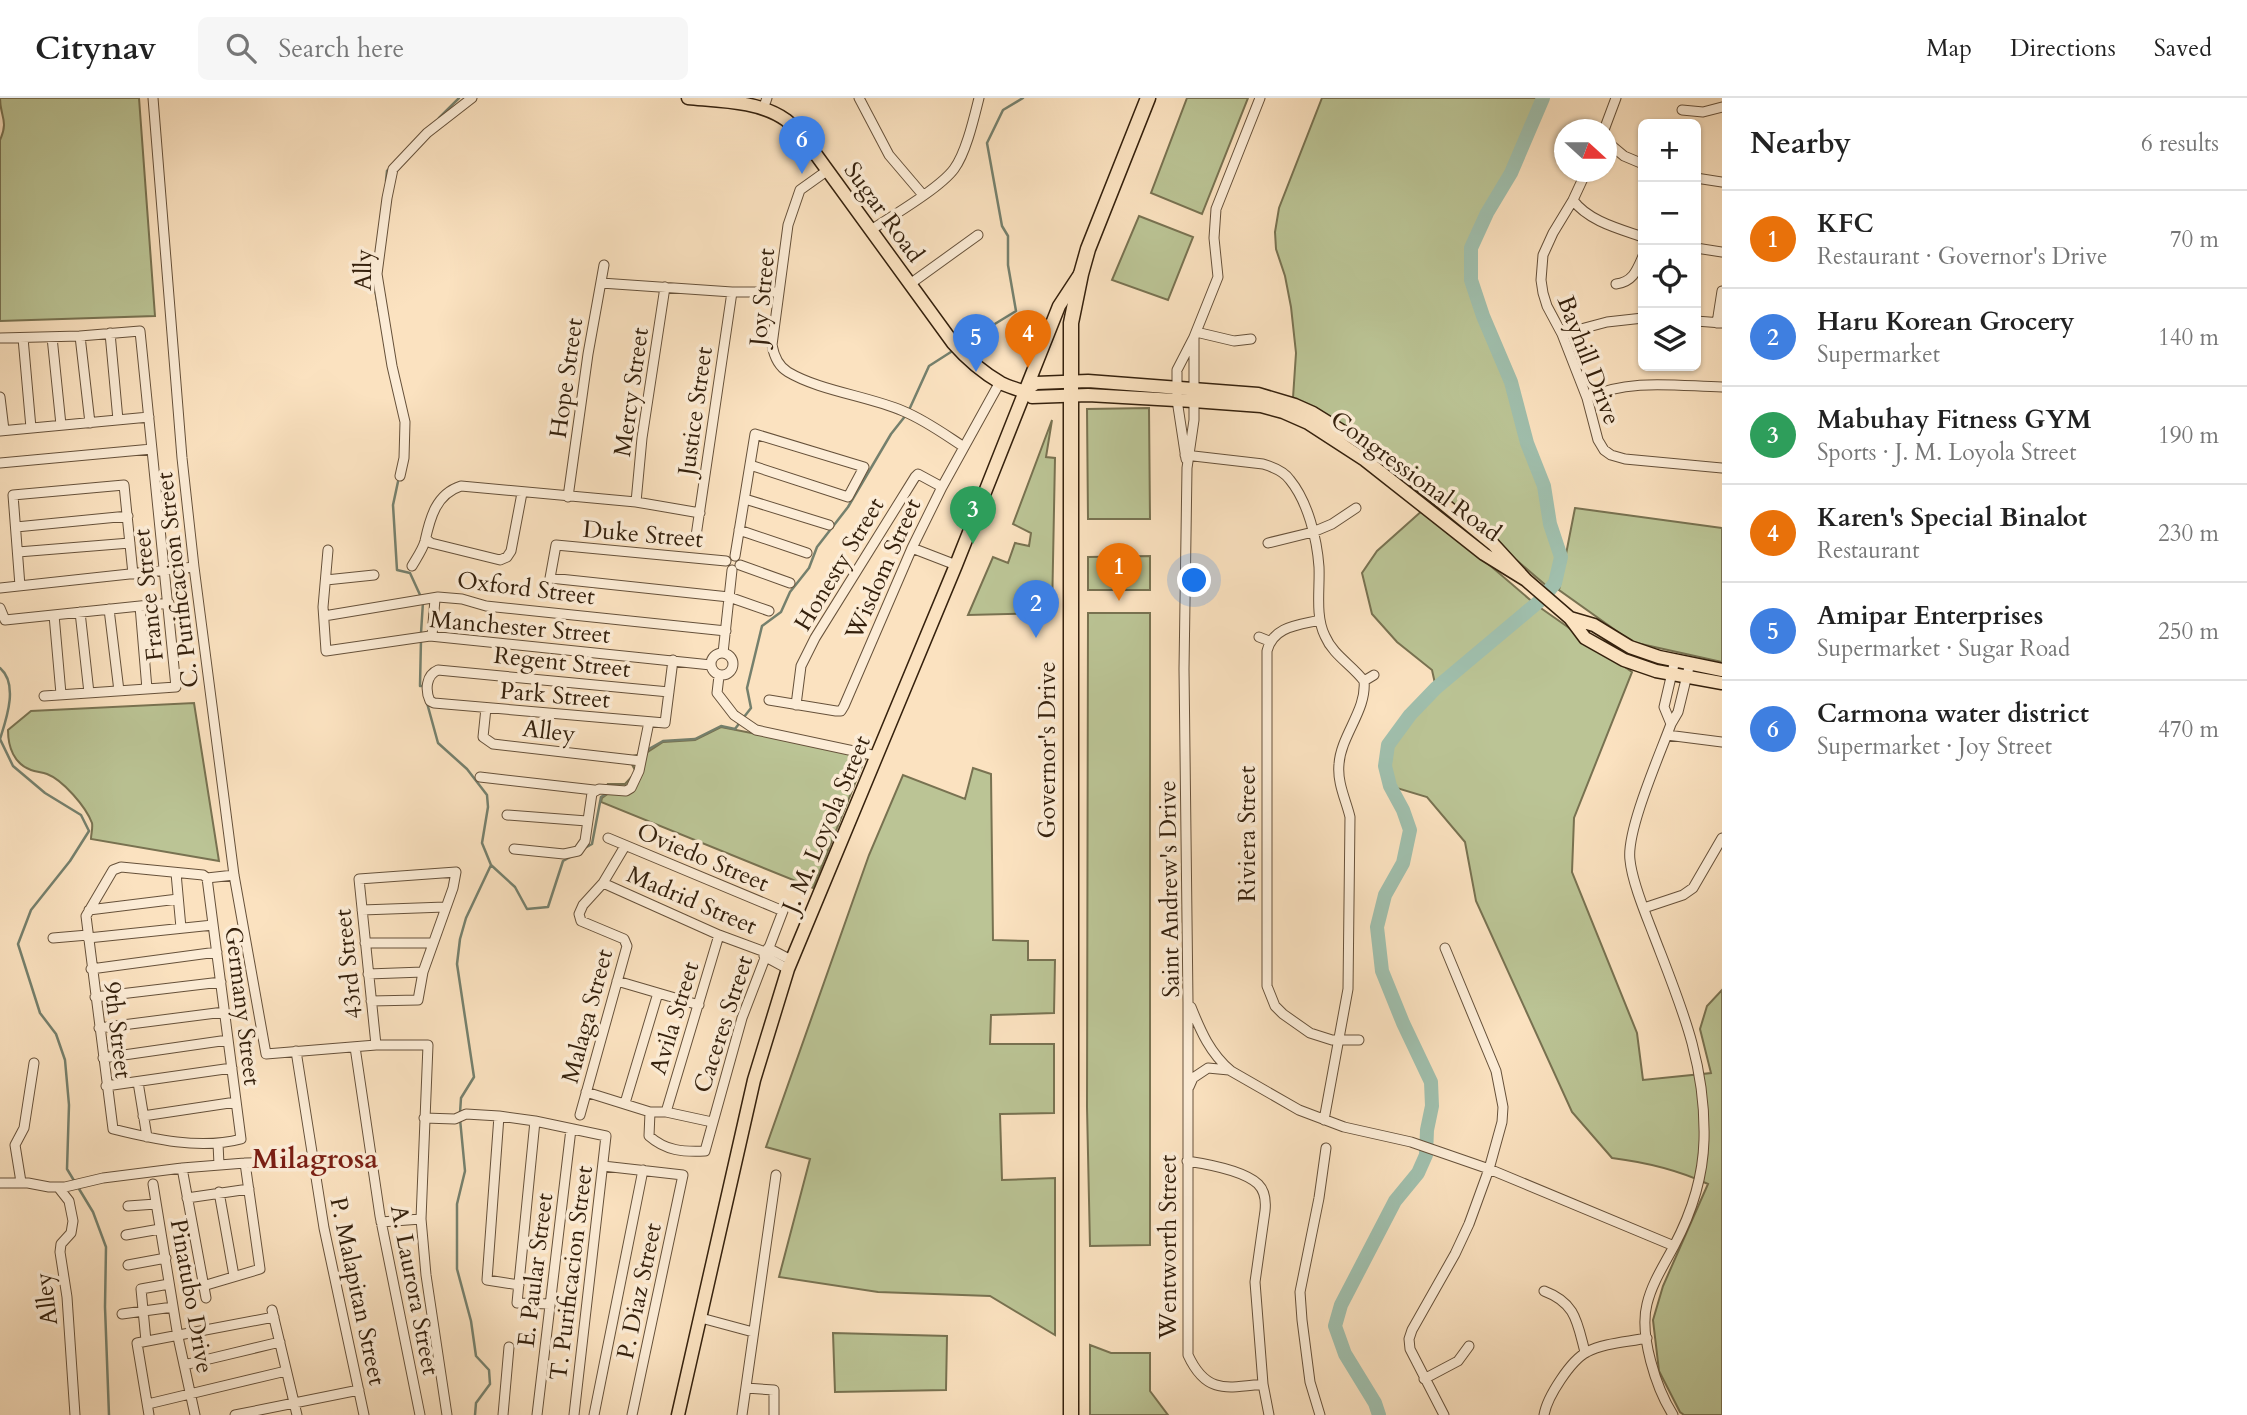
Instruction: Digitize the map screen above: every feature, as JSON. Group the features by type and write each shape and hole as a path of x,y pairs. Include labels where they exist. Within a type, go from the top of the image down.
{"highway":[{"name":"Governor's Drive","path":"1071,1415 1071,323 1081,274 1149,98"}],"main road":[{"name":"Sugar Road","path":"688,98 765,104 794,127 965,356 1000,382 1032,397 1069,389"},
{"name":"J. M. Loyola Street","path":"678,1415 754,1080 784,962 877,756 1059,306 1081,274"},
{"name":"Congressional Road","path":"1069,389 1194,395 1258,394 1287,401 1313,413 1371,449 1423,487 1493,544 1527,581 1570,618 1585,638 1624,660 1672,675 1722,683"},
{"name":"Congressional Road","path":"1570,618 1594,625 1630,647 1722,670"}],"street":[{"name":"C. Purificacion Street","path":"153,98 182,458 234,875 266,1054 296,1051"},
{"name":"Ally","path":"400,476 404,458 405,422 392,366 377,274 387,198 393,169 427,133 472,98"},
{"path":"859,98 889,155 923,195"},
{"path":"871,230 954,170 979,100 968,98"},
{"path":"1177,394 1177,370 1195,335 1218,277 1213,238 1216,209 1260,98"},
{"path":"1608,119 1616,98"},
{"path":"1682,110 1703,112 1722,107"},
{"path":"1617,150 1638,162"},
{"name":"Joy Street","path":"828,170 800,191 788,225 772,345 775,358 787,371 817,384 907,413 964,447"},
{"path":"1701,179 1722,182"},
{"name":"Bayhill Drive","path":"1581,182 1547,243 1541,268 1547,306 1562,334 1587,398 1598,440 1611,455 1625,459 1722,468"},
{"path":"1573,200 1587,214 1638,235"},
{"path":"910,284 978,235"},
{"path":"1701,249 1722,252"},
{"name":"Hope Street","path":"568,497 604,265"},
{"path":"1616,284 1625,283 1632,278 1638,266"},
{"path":"601,283 732,292 779,292"},
{"name":"Mercy Street","path":"636,502 642,438 665,287"},
{"path":"1701,321 1720,323 1722,291"},
{"name":"Justice Street","path":"696,536 732,292"},
{"path":"1562,334 1607,322 1638,319"},
{"name":"France Street","path":"110,333 140,331 169,603 176,687 147,689"},
{"path":"0,338 110,333 118,420"},
{"path":"1195,335 1234,341 1251,340"},
{"name":"Saint Andrew's Drive","path":"1187,455 1194,420 1195,335"},
{"path":"80,336 90,422"},
{"path":"52,337 61,425"},
{"path":"23,338 32,428"},
{"name":"Wisdom Street","path":"769,700 836,712 841,710 912,548 1000,382"},
{"path":"1587,398 1618,387 1635,385 1722,387"},
{"name":"Saint Andrew's Drive","path":"1177,394 1187,455 1184,669 1188,1002 1204,1040 1231,1071 1298,1110 1344,1127 1440,1151 1674,1246"},
{"path":"0,397 2,430 149,417"},
{"path":"723,653 729,597 739,558 730,558 740,530 744,499 755,434 864,467 848,497 750,465"},
{"path":"0,463 152,449"},
{"path":"1187,455 1263,464 1289,478 1313,532 1319,565 1320,620 1325,636 1334,650 1364,681"},
{"name":"Honesty Street","path":"796,705 801,666 810,647 915,477 922,475 942,487"},
{"path":"20,586 13,495 124,485 133,574"},
{"path":"412,566 426,539 426,531 437,505 448,490 461,486 636,502 700,513"},
{"path":"426,539 431,543 500,560 507,557 511,551 522,492"},
{"path":"744,499 829,525"},
{"path":"1268,543 1313,532 1332,524 1356,508"},
{"path":"16,527 128,516"},
{"path":"740,530 807,553"},
{"path":"18,552 130,543"},
{"name":"Duke Street","path":"729,597 550,578 556,545 730,558"},
{"path":"912,548 956,565"},
{"path":"324,616 328,550"},
{"path":"0,588 194,567"},
{"path":"736,568 790,583"},
{"path":"326,580 374,575"},
{"name":"Oxford Street","path":"324,616 449,597 486,606 726,631"},
{"path":"729,597 769,611"},
{"path":"432,636 435,598"},
{"path":"0,608 5,620 169,603"},
{"path":"44,696 147,689 140,606"},
{"path":"109,609 119,691"},
{"path":"80,612 89,693"},
{"path":"54,615 61,694"},
{"name":"Manchester Street","path":"324,616 326,651 432,636 710,665"},
{"path":"1259,638 1269,641 1282,630 1320,620"},
{"name":"Riviera Street","path":"1269,641 1266,661 1268,986 1275,1006 1310,1033 1322,1038 1359,1040"},
{"path":"723,653 732,659 733,666 730,673 719,676 713,672 710,665 716,655 723,653"},
{"path":"480,777 626,791 636,780 649,722 665,723 673,660"},
{"path":"1671,724 1664,708 1675,660"},
{"path":"1673,1415 1662,1396 1657,1380 1647,1338 1646,1307 1658,1276 1690,1212 1697,1190 1703,1165 1704,1110 1696,1052 1644,908 1630,861 1630,845 1667,735 1678,712 1690,663"},
{"name":"Regent Street","path":"452,671 669,692"},
{"name":"Park Street","path":"452,671 432,672 428,678 430,701 649,722"},
{"path":"1364,681 1374,675"},
{"path":"719,676 717,693 734,715 756,730 877,756"},
{"path":"1324,1120 1348,989 1350,817 1342,793 1339,764 1362,698 1364,681"},
{"name":"Alley","path":"486,708 482,731 487,741 641,761"},
{"path":"1667,735 1722,742"},
{"path":"514,849 572,854 583,846 590,797 594,790"},
{"path":"507,815 587,821"},
{"name":"Oviedo Street","path":"608,838 783,911"},
{"path":"1644,908 1683,895 1693,888 1722,838"},
{"name":"Malaga Street","path":"580,1115 627,942 582,921 579,914 583,905 603,883 625,846"},
{"name":"9th Street","path":"147,1137 113,1129 86,916 113,870 121,867 203,875 207,878 234,875"},
{"name":"43rd Street","path":"376,1045 359,879 456,872 445,907"},
{"path":"176,873 181,928"},
{"name":"Germany Street","path":"207,878 241,1139 218,1143"},
{"name":"Madrid Street","path":"603,883 784,962"},
{"path":"89,910 178,899"},
{"path":"362,910 445,907 423,972 418,1000 370,1001"},
{"name":"Caceres Street","path":"650,1112 649,1136 659,1145 681,1152 705,1151 742,1018 783,911"},
{"path":"53,938 213,925"},
{"name":"Avila Street","path":"666,1112 719,935"},
{"path":"365,943 433,943"},
{"path":"1444,1415 1410,1349 1409,1339 1455,1254 1489,1169 1502,1122 1503,1107 1496,1072 1445,948"},
{"path":"91,969 216,952"},
{"path":"368,974 423,972"},
{"path":"617,981 699,1005"},
{"path":"95,998 220,982"},
{"path":"625,1104 658,993"},
{"name":"Wentworth Street","path":"1188,1002 1188,1355 1194,1369 1209,1383 1229,1388 1263,1384"},
{"path":"99,1028 224,1012"},
{"path":"103,1058 228,1040"},
{"path":"296,1051 376,1045 428,1045 421,1219 426,1275 447,1415"},
{"name":"A. Laurora Street","path":"355,1047 382,1222 420,1415"},
{"name":"P. Malapitan Street","path":"296,1051 324,1228 364,1415"},
{"path":"21,1182 15,1145 24,1128 34,1063"},
{"path":"1188,1089 1194,1078 1208,1068 1217,1067 1231,1071"},
{"path":"106,1086 232,1068"},
{"path":"138,1082 147,1137 180,1142 218,1143 219,1165"},
{"path":"586,1092 650,1112 666,1112 712,1122"},
{"path":"144,1116 236,1102"},
{"path":"1503,1107 1511,1116"},
{"path":"424,1118 455,1119 466,1114 499,1116 571,1129"},
{"path":"499,1116 487,1280 519,1285"},
{"path":"535,1121 517,1303 550,1304"},
{"name":"T. Purificacion Street","path":"571,1129 606,1136 574,1415"},
{"name":"E. Paular Street","path":"537,1415 571,1129"},
{"path":"1320,1415 1310,1382 1300,1292 1326,1148"},
{"path":"0,1183 61,1186 182,1168 313,1161"},
{"path":"1187,1161 1240,1175 1266,1190 1255,1282 1263,1384 1269,1415"},
{"path":"203,1286 260,1269 245,1163"},
{"path":"594,1415 643,1170 603,1166"},
{"path":"182,1168 206,1298"},
{"name":"P. Diaz Street","path":"632,1415 683,1175 643,1170"},
{"path":"742,1415 776,1175"},
{"name":"Pinatubo Drive","path":"153,1184 178,1337 195,1415"},
{"name":"Alley","path":"61,1186 69,1201 73,1221 71,1233 61,1244 60,1252 67,1297 75,1415"},
{"path":"187,1198 248,1189"},
{"path":"219,1192 234,1276"},
{"path":"128,1206 156,1204"},
{"path":"382,1222 421,1219"},
{"path":"126,1235 160,1229"},
{"path":"128,1265 166,1258"},
{"path":"149,1415 142,1342 141,1289 169,1284"},
{"path":"1544,1291 1566,1303 1574,1314 1586,1352"},
{"path":"122,1314 173,1307"},
{"path":"142,1342 178,1337 273,1313 297,1415"},
{"path":"701,1318 753,1332"},
{"path":"1544,1415 1549,1399 1562,1377 1586,1352 1647,1338"},
{"path":"184,1365 280,1342"},
{"path":"1424,1379 1458,1361 1469,1346"},
{"path":"503,1415 509,1347"},
{"path":"148,1404 286,1371"},
{"path":"746,1388 774,1390 774,1415"},
{"path":"235,1415 262,1412 294,1402 359,1390"}],"green space":[{"path":"0,98 139,98 155,316 0,321 0,140 4,123"},
{"path":"1187,98 1248,98 1202,214 1151,193"},
{"path":"1322,98 1543,98 1511,173 1487,213 1472,248 1471,280 1511,382 1527,443 1544,486 1550,524 1561,557 1558,583 1549,588 1430,486 1293,398 1296,353 1291,307 1276,249 1275,232 1279,208"},
{"path":"1139,216 1193,237 1168,300 1112,280"},
{"path":"1149,408 1150,519 1088,519 1087,409"},
{"path":"1052,420 1046,457 1055,458 1052,613 968,615 993,557 1008,563 1015,543 1029,546 1031,533 1013,524"},
{"path":"1575,508 1722,528 1722,662 1632,642 1559,590"},
{"path":"1424,509 1535,604 1632,672 1574,818 1572,872 1637,1033 1643,1080 1711,1073 1700,1029 1707,1006 1722,990 1722,1415 1684,1415 1680,1412 1659,1371 1653,1320 1663,1286 1708,1184 1661,1167 1612,1158 1572,1112 1476,901 1465,842 1427,797 1390,786 1388,781 1385,765 1390,743 1403,723 1436,688 1432,670 1397,642 1372,614 1362,573 1377,551"},
{"path":"1150,556 1150,590 1088,590 1088,557"},
{"path":"1088,613 1150,613 1150,1245 1090,1246 1087,1107"},
{"path":"194,703 219,861 91,839 92,823 85,809 53,777 20,764 9,743 8,730 31,711"},
{"path":"721,727 866,756 813,888 601,802 610,792 608,784 625,784 636,772 628,757 646,753 663,742 695,740"},
{"path":"973,768 991,774 993,940 1028,941 1028,960 1055,960 1054,1013 991,1015 990,1044 1054,1044 1054,1113 1000,1114 1002,1180 1055,1178 1055,1335 990,1296 878,1292 779,1277 810,1159 766,1147 869,855 903,775 965,799"},
{"path":"833,1333 947,1336 946,1390 835,1392"},
{"path":"1090,1345 1111,1353 1150,1353 1150,1391 1168,1415 1090,1415"}],"waterway":[{"path":"439,118 459,98"},
{"path":"962,344 1016,311 1008,265 1008,236 1002,226 987,143 1003,110 1023,98"},
{"path":"1379,1415 1375,1403 1345,1354 1335,1326 1341,1305 1395,1201 1418,1173 1426,1155 1432,1106 1431,1082 1382,971 1377,927 1385,895 1403,863 1410,830 1390,786 1385,766 1388,745 1410,715 1436,688 1542,599 1555,583 1561,557 1550,524 1544,486 1527,443 1511,382 1471,280 1471,248 1487,213 1511,173 1543,98"},
{"path":"386,181 390,168"},
{"path":"375,288 379,312"},
{"path":"909,410 929,366 954,350"},
{"path":"744,717 751,708 747,688 762,626 781,612 790,592 809,568 817,547 848,507 891,434 906,415"},
{"path":"399,477 393,505 397,570 410,573 421,597"},
{"path":"421,633 423,602"},
{"path":"421,639 420,686 425,686"},
{"path":"0,668 6,675 10,692 8,712 0,739 13,766 45,793 81,815 89,831 70,861 31,910 18,944 40,1013 56,1034 65,1060 69,1105 67,1169 93,1212 106,1247 109,1415"},
{"path":"427,703 438,743 467,769 487,795 488,807 482,843 491,865 515,887 527,909 548,907 563,861 572,856"},
{"path":"647,750 663,741 695,739 721,726 735,729 738,725"},
{"path":"583,849 592,844 601,797 609,792"},
{"path":"460,1113 461,1098 474,1077 457,964 460,939 466,918 491,865"},
{"path":"460,1119 465,1171 457,1204 457,1269 471,1321 476,1356 489,1370 490,1384 476,1403 475,1415"}],"place":[{"name":"Carmona water district","path":"802,174"},
{"name":"Karen's Special Binalot","path":"1028,368"},
{"name":"Amipar Enterprises","path":"976,372"},
{"name":"Mabuhay Fitness GYM","path":"973,544"},
{"name":"KFC","path":"1119,601"},
{"name":"Haru Korean Grocery","path":"1036,638"}],"district":[{"name":"Milagrosa","path":"315,1158"}]}
